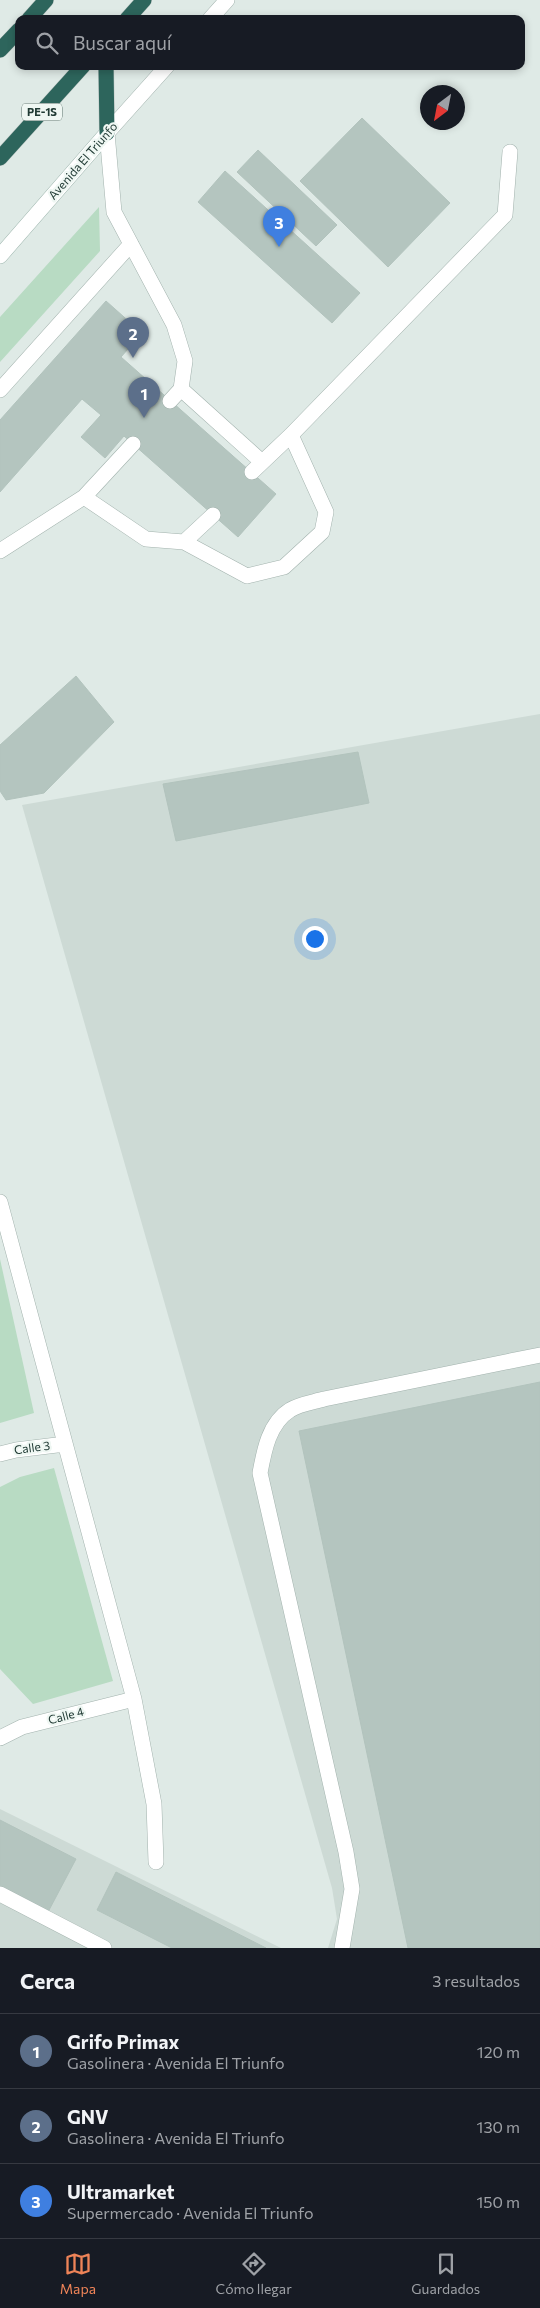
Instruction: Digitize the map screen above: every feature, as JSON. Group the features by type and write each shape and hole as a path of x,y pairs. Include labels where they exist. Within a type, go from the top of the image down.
{"highway":[{"path":"33,15 46,0"},
{"path":"131,15 144,0"},
{"path":"0,50 15,34"},
{"name":"PE-1S","path":"0,158 80,70"},
{"path":"106,70 107,133"}],"street":[{"path":"214,15 227,0"},
{"name":"Avenida El Triunfo","path":"0,256 164,70"},
{"path":"107,133 114,212 174,325 184,361 182,389 170,401"},
{"path":"182,389 257,467 291,436 505,215 510,152"},
{"path":"0,390 132,244"},
{"path":"84,497 146,539 184,542 248,576 284,567 322,532 326,512 291,436"},
{"path":"0,551 84,497 133,444"},
{"path":"184,542 213,515"},
{"path":"0,1202 134,1699 154,1804 156,1862"},
{"path":"342,1948 352,1889 344,1842 260,1474 264,1449 275,1425 290,1410 324,1398 540,1355"},
{"name":"Calle 3","path":"0,1454 16,1450 65,1444"},
{"name":"Calle 4","path":"0,1738 22,1728 134,1699"},
{"path":"0,1894 104,1948"}],"shaded area":[{"path":"540,714 540,1948 328,1948 337,1919 332,1888 22,805"},
{"path":"0,1809 281,1948 0,1948"}],"green space":[{"path":"99,207 100,251 0,362 0,317"},
{"path":"0,1259 34,1413 0,1423"},
{"path":"54,1468 113,1681 33,1704 0,1669 0,1487 20,1477"}],"building":[{"path":"362,118 450,203 388,267 300,181"},
{"path":"258,150 337,225 316,246 237,172"},
{"path":"225,171 360,293 332,323 198,202"},
{"path":"106,301 142,333 121,357 276,494 238,537 124,436 105,458 81,437 101,415 82,399 0,492 0,420"},
{"path":"76,676 114,722 44,793 6,800 0,791 0,745"},
{"path":"358,752 369,803 176,841 163,784"},
{"path":"540,1382 540,1948 408,1948 299,1431"},
{"path":"0,1820 76,1859 48,1912 0,1887"},
{"path":"116,1872 266,1948 172,1948 97,1910"}],"place":[{"name":"Ultramarket","path":"279,247"},
{"name":"GNV","path":"133,358"},
{"name":"Grifo Primax","path":"144,418"}]}
